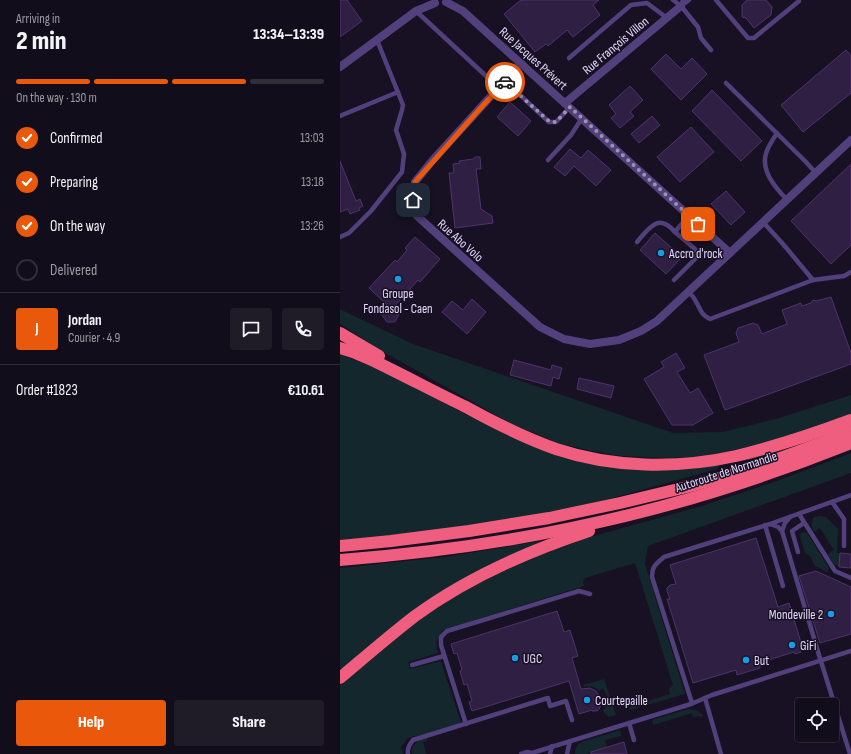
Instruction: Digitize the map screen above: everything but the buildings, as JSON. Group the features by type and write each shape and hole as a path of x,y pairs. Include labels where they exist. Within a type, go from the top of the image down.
{"highway":[{"path":"340,333 392,364 410,379"},
{"path":"340,348 374,361 520,434 549,446 583,456 623,463 643,464 697,462 735,456 785,443 851,420"},
{"path":"340,546 476,530 549,518 620,503 691,486 744,470 851,432"},
{"name":"Autoroute de Normandie","path":"340,560 471,546 515,539 607,520 683,500 741,482 851,443"},
{"path":"340,678 416,616 455,590 497,567 565,539 593,530 607,520"}],"street":[{"path":"340,67 416,11 425,0"},
{"name":"Rue Jacques Prévert","path":"456,0 463,11"},
{"name":"Rue Jacques Prévert","path":"416,11 433,1 442,4 447,1 463,11 730,253"},
{"name":"Rue François Villon","path":"568,105 682,3"},
{"name":"Rue Abo Volo","path":"522,63 432,161 415,182 413,200 416,216 540,327 564,339 590,344 619,340 641,331 657,321 851,140"}],"lane":[{"path":"673,0 682,3 698,27 701,38 711,50"},
{"path":"682,3 689,0"},
{"path":"716,0 748,38 754,38 799,0"},
{"path":"569,58 630,5 646,3 667,18"},
{"path":"416,11 502,84 550,122 556,122 568,105"},
{"path":"340,237 349,233 371,211 402,172 404,154 396,130 403,105 377,40"},
{"path":"726,83 816,173"},
{"path":"340,116 398,92"},
{"path":"548,160 571,135 582,118"},
{"path":"777,133 770,144 764,161 767,172 776,189 787,200"},
{"path":"675,232 689,215"},
{"path":"637,242 653,225 660,222 665,223 695,249 697,254 695,259 674,280"},
{"path":"764,222 813,280"},
{"path":"689,292 695,300 701,313 710,319 813,280 844,276 851,272"},
{"path":"692,703 652,577 652,571 655,564 664,557 798,514 851,495"},
{"path":"832,502 844,519 844,546"},
{"path":"798,514 835,571 851,578"},
{"path":"782,531 785,523 791,516"},
{"path":"798,552 792,531 804,523"},
{"path":"767,524 778,527 782,531 850,754"},
{"path":"767,524 784,586"},
{"path":"466,724 444,656 441,645 441,637 447,631 579,591 590,594"},
{"path":"521,754 527,752 532,753 851,652"},
{"path":"412,665 444,656"},
{"path":"408,754 409,745 414,740 548,698 550,706 566,701 572,720"},
{"path":"704,698 721,754"},
{"path":"629,723 634,740"},
{"path":"567,754 570,741"},
{"path":"550,754 552,746"}],"green space":[{"path":"340,309 413,344 673,433 723,432 779,418 851,395 851,414 766,443 694,457 663,458 622,456 592,451 558,443 510,423 380,350 340,324"},
{"path":"340,354 400,379 461,412 498,429 572,457 721,463 717,469 598,502 529,516 392,537 340,541"},
{"path":"851,453 851,473 648,546 645,564 685,694 630,710 629,707 670,694 669,689 673,685 635,563 585,578 583,582 584,586 443,630 436,642 438,653 408,662 410,669 441,661 461,723 408,738 401,747 403,754 340,754 340,685 398,634 441,604 481,580 519,562 572,542 702,506 774,482"},
{"path":"814,517 826,517 838,529 837,553 840,553 839,567 834,564 828,554 834,550 820,528 814,532 813,530 813,519"},
{"path":"801,533 807,533 829,568 827,572 815,566 810,556 805,553 800,536"},
{"path":"541,541 516,554 340,672 340,568 445,557"},
{"path":"604,679 616,715 609,717 603,711 607,700 603,688 599,691 592,686 584,687 583,685"},
{"path":"688,709 696,710 703,715 701,717 693,717 692,713 653,725 652,720"},
{"path":"620,730 621,736 605,740 607,747 586,754 575,754 575,750 582,742"},
{"path":"427,738 427,741 423,742 426,754 412,754 414,745"}],"way so far":[{"path":"505,82 550,122 556,122 570,107 698,224"}],"place":[{"name":"Accro d'rock","path":"661,253"},
{"name":"Groupe Fondasol - Caen","path":"398,279"},
{"name":"Mondeville 2","path":"831,614"},
{"name":"GiFi","path":"792,645"},
{"name":"UGC","path":"515,658"},
{"name":"But","path":"746,660"},
{"name":"Courtepaille","path":"587,700"}],"route":[{"path":"413,200 415,182 432,161 505,82"}]}
